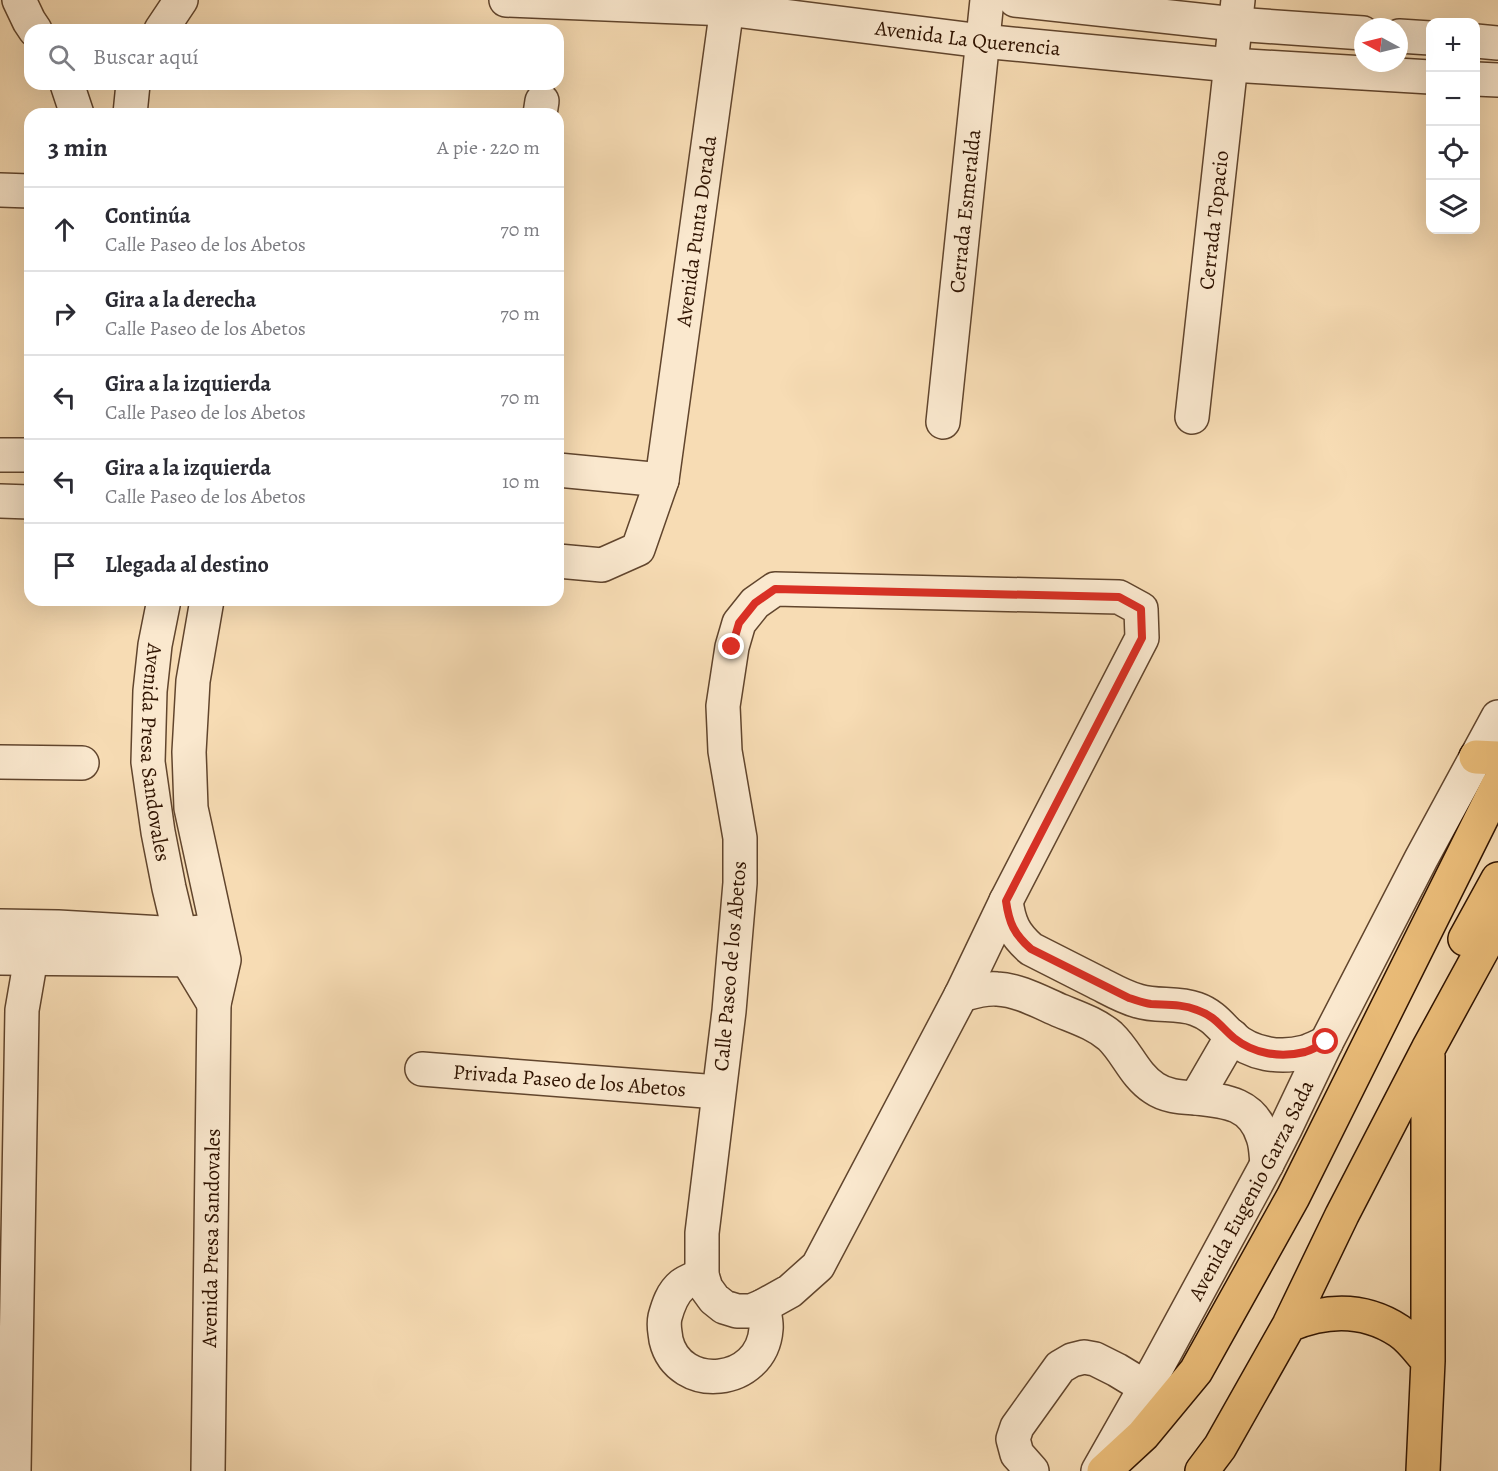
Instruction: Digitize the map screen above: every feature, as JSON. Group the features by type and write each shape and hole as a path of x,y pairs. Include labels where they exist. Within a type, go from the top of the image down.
{"main road":[{"name":"Avenida Eugenio Garza Sada","path":"1104,1471 1143,1435 1196,1371 1293,1197 1498,785"},
{"path":"1424,1471 1428,1361 1428,1049 1439,1004 1458,951 1498,879"},
{"path":"1202,1471 1220,1447 1289,1325 1342,1215 1428,1049 1498,921"},
{"path":"1289,1325 1320,1314 1346,1313 1370,1318 1401,1332 1428,1361"}],"street":[{"path":"19,0 31,24"},
{"path":"165,24 181,0"},
{"name":"Avenida La Querencia","path":"506,0 727,4 982,41 1231,65 1426,77"},
{"name":"Cerrada Esmeralda","path":"944,422 987,0"},
{"name":"Avenida La Querencia","path":"1015,0 1236,12 1354,32"},
{"name":"Avenida Punta Dorada","path":"564,562 602,565 638,549 663,471 727,4"},
{"name":"Cerrada Topacio","path":"1192,417 1236,12"},
{"path":"1408,37 1426,38"},
{"path":"1480,41 1498,43"},
{"path":"1480,79 1498,80"},
{"path":"69,90 75,108"},
{"path":"0,190 24,191"},
{"path":"0,455 24,455"},
{"path":"564,470 663,471"},
{"path":"0,501 24,502"},
{"name":"Calle Paseo de los Abetos","path":"775,589 1119,597 1141,609 1142,638 1006,901 961,995 818,1266 790,1291 763,1306 751,1311 737,1311 724,1307 706,1288 702,1275 702,1233 729,1011 740,883 740,838 725,752 723,706 732,647 739,623 755,603 775,589"},
{"name":"Avenida Presa Sandovales","path":"163,606 155,645 150,691 148,762 158,832 184,947 214,1004"},
{"name":"Avenida Presa Sandovales","path":"206,606 193,681 190,763 191,808 221,945 214,1004 208,1471"},
{"name":"Avenida Eugenio Garza Sada","path":"1098,1471 1267,1164 1326,1042 1421,859 1487,758 1498,717"},
{"path":"0,762 82,763"},
{"path":"1006,901 1013,929 1031,949 1129,998 1140,1002 1180,1005 1197,1010 1222,1025 1246,1047 1257,1051 1280,1054 1305,1052 1326,1042"},
{"path":"0,926 184,947"},
{"path":"14,1471 8,1378 10,1124 22,1010 16,958 221,945"},
{"path":"961,995 978,990 1008,990 1099,1028 1110,1036 1124,1052 1135,1070 1154,1088 1167,1095 1181,1098 1231,1102 1249,1114 1258,1125 1263,1138 1267,1164"},
{"path":"1197,1098 1232,1036"},
{"name":"Privada Paseo de los Abetos","path":"422,1069 718,1092"},
{"path":"702,1275 681,1285 668,1304 663,1326 668,1348 682,1365 692,1371 702,1376 725,1377 746,1368 760,1351 766,1329 763,1306"},
{"path":"1032,1471 1017,1454 1013,1439 1017,1426 1060,1367 1072,1360 1084,1357 1095,1359 1145,1387"}],"route":[{"path":"732,647 739,623 755,603 775,589 1119,597 1141,609 1142,638 1006,901 1013,929 1031,949 1129,998 1151,1004 1180,1005 1210,1016 1246,1047 1257,1051 1292,1054 1305,1052 1326,1042"}]}
